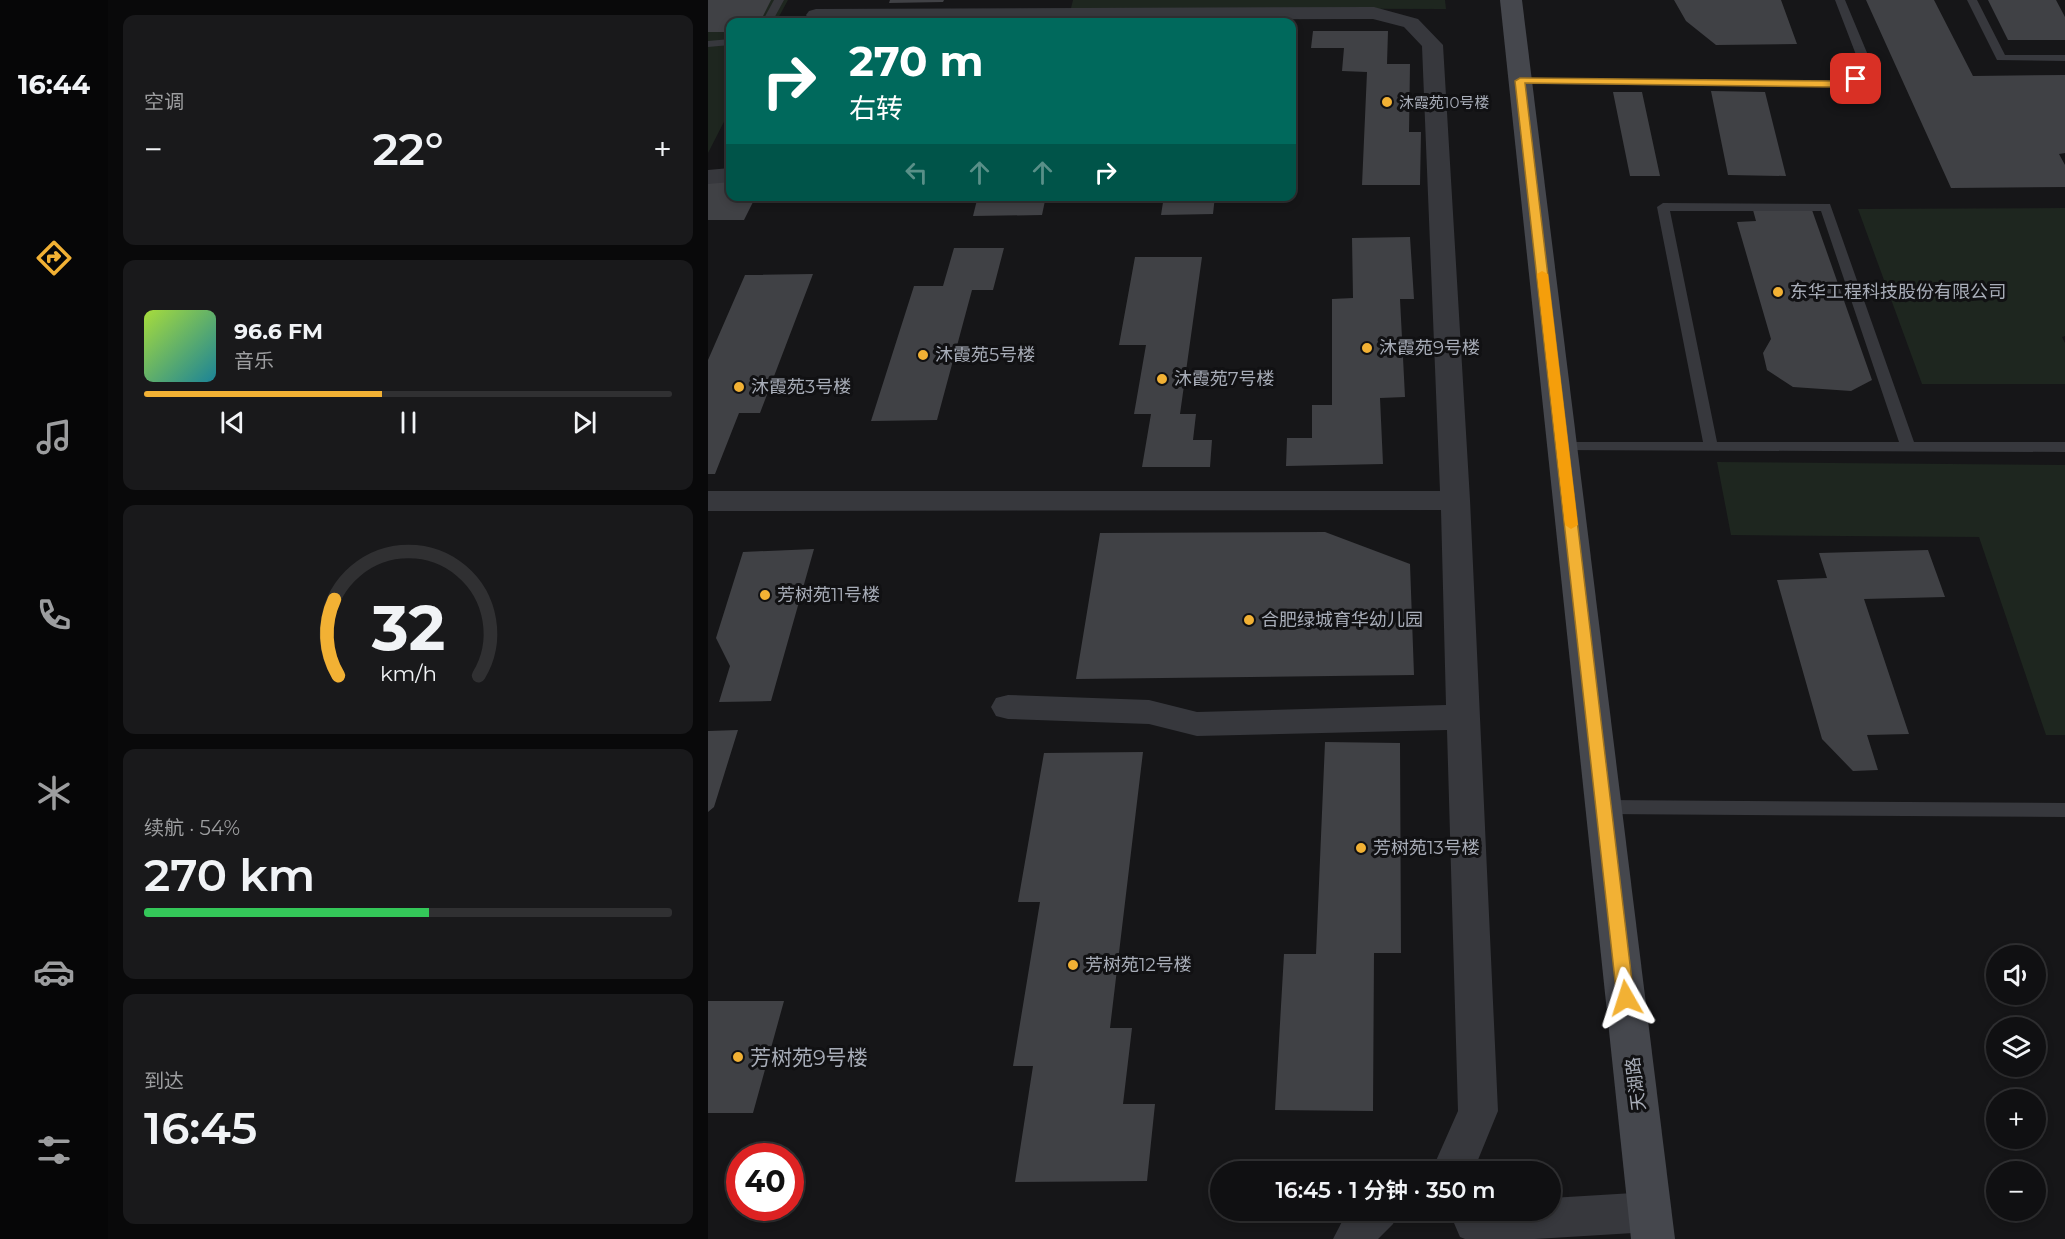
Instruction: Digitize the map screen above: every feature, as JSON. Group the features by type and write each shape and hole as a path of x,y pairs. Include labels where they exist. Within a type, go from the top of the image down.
{"street":[{"name":"天湖路","path":"1511,0 1652,1226"},
{"path":"817,12 1374,13 1411,23 1432,45 1455,500 1478,1111 1457,1161"},
{"path":"708,177 726,175"},
{"path":"708,501 1455,500"},
{"path":"1008,707 1149,712 1197,724 1463,717"},
{"path":"1354,1239 1365,1221"},
{"path":"1473,1224 1652,1226"}],"lane":[{"path":"769,18 779,0"},
{"path":"1520,81 1835,84 1856,79 1864,60 1840,0"},
{"path":"1972,0 2001,58 2065,58"},
{"path":"708,44 726,42"},
{"path":"1711,447 1663,207 1826,207 1908,447"},
{"path":"1562,447 2065,447"},
{"path":"1604,807 2065,810"}],"shaded area":[{"path":"708,0 788,0 778,18 726,18 726,118 708,153"},
{"path":"1073,0 1445,0 1446,9 1071,8"},
{"path":"2065,208 2065,336 2062,337 2065,343 2065,384 1922,384 1858,209"},
{"path":"1717,462 2065,465 2065,735 2046,735 1979,537 1731,535"}],"building":[{"path":"708,0 771,0 762,18 726,18 726,32 708,32"},
{"path":"890,0 944,0 943,2 889,3"},
{"path":"1674,0 1781,0 1797,44 1716,45 1686,21"},
{"path":"1866,0 1934,0 1973,76 2065,75 2065,153 2059,154 2065,165 2065,187 1951,188"},
{"path":"1988,0 2056,0 2065,17 2065,40 2008,40"},
{"name":"沐霞苑10号楼","path":"1313,31 1388,31 1387,64 1410,64 1409,132 1421,132 1420,185 1362,185 1367,72 1342,71 1344,48 1311,48"},
{"path":"1711,91 1765,92 1786,176 1728,175"},
{"path":"1613,92 1642,92 1660,176 1630,176"},
{"path":"708,180 726,180 726,201 754,201 744,220 708,220"},
{"path":"977,201 1045,201 1042,215 973,216"},
{"path":"1163,201 1214,201 1213,214 1161,215"},
{"path":"1753,210 1812,210 1872,380 1851,391 1793,387 1767,370 1763,353 1771,339 1737,222 1756,221"},
{"name":"沐霞苑9号楼","path":"1410,237 1414,299 1400,299 1405,397 1380,398 1383,464 1286,466 1287,438 1312,438 1312,405 1332,405 1332,299 1353,298 1352,238"},
{"name":"沐霞苑5号楼","path":"954,248 1004,248 993,290 972,290 937,420 871,421 914,286 943,286"},
{"name":"沐霞苑7号楼","path":"1135,257 1202,257 1180,414 1196,414 1193,440 1212,440 1210,467 1142,467 1151,414 1134,414 1146,345 1119,345"},
{"name":"沐霞苑3号楼","path":"813,274 760,413 739,413 715,474 708,474 708,360 745,275"},
{"name":"合肥绿城育华幼儿园","path":"1325,532 1410,564 1414,675 1076,679 1100,533"},
{"name":"芳树苑11号楼","path":"814,549 771,701 719,702 730,666 716,638 743,552"},
{"path":"1928,550 1945,597 1864,599 1909,734 1867,735 1878,770 1853,771 1822,739 1777,580 1827,578 1819,553"},
{"path":"738,730 714,807 708,812 708,731"},
{"name":"芳树苑13号楼","path":"1325,742 1400,743 1401,953 1374,953 1373,1111 1275,1110 1284,954 1316,954"},
{"name":"芳树苑12号楼","path":"1143,752 1110,1028 1132,1028 1123,1104 1155,1104 1147,1181 1015,1182 1033,1066 1013,1066 1040,902 1018,902 1044,753"},
{"name":"芳树苑9号楼","path":"708,1001 784,1001 753,1113 708,1113"}],"slow traffic":[{"path":"1542,274 1571,525"}],"place":[{"name":"沐霞苑10号楼","path":"1387,102"},
{"name":"东华工程科技股份有限公司","path":"1778,292"},
{"name":"沐霞苑9号楼","path":"1367,348"},
{"name":"沐霞苑5号楼","path":"923,355"},
{"name":"沐霞苑7号楼","path":"1162,379"},
{"name":"沐霞苑3号楼","path":"739,387"},
{"name":"芳树苑11号楼","path":"765,595"},
{"name":"合肥绿城育华幼儿园","path":"1249,620"},
{"name":"芳树苑13号楼","path":"1361,848"},
{"name":"芳树苑12号楼","path":"1073,965"},
{"name":"芳树苑9号楼","path":"738,1057"}],"route":[{"path":"1626,998 1520,81 1835,84 1856,79"}]}
